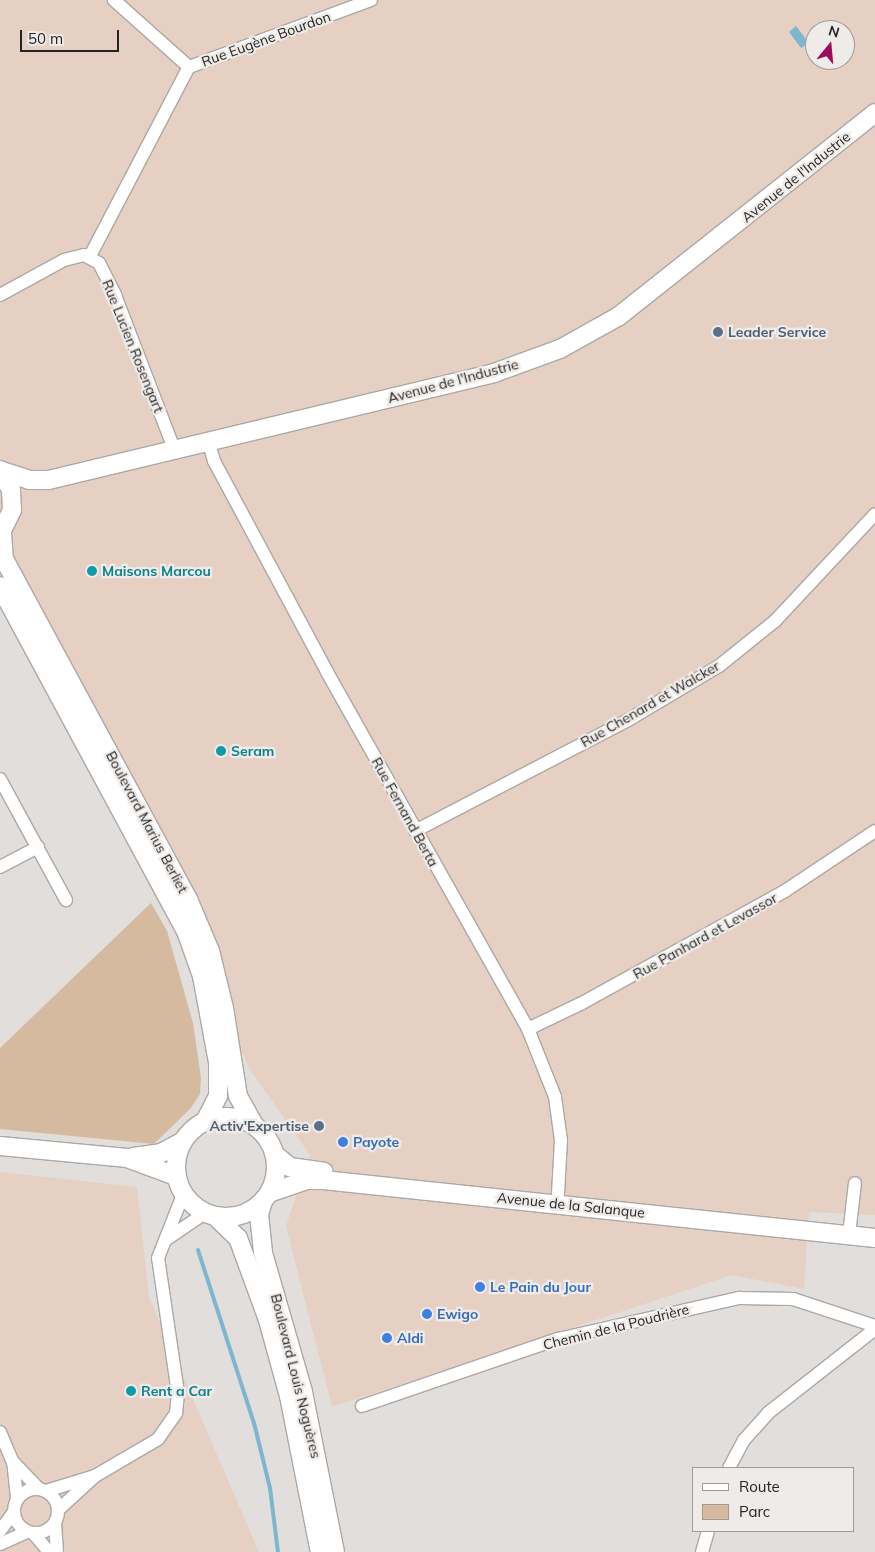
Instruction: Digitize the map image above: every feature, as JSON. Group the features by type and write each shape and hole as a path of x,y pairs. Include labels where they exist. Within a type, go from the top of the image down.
{"main road":[{"name":"Avenue de l'Industrie","path":"1,470 22,479 49,480 208,440 494,373 560,349 619,316 875,113"},
{"path":"1,470 11,490 12,510 1,534"},
{"name":"Avenue de l'Industrie","path":"12,510 22,496 49,480"},
{"name":"Boulevard Marius Berliet","path":"1,534 4,560 188,899 210,951 224,1008 238,1096 254,1125"},
{"name":"Boulevard Marius Berliet","path":"0,586 186,931 206,993 218,1062 218,1096 205,1121"},
{"path":"127,1158 161,1152 182,1142 205,1121 222,1117 238,1118 254,1125 266,1138 274,1154 274,1180 266,1197 249,1212 233,1217 210,1215 184,1195 176,1176 175,1164 182,1142"},
{"path":"0,1146 127,1158 176,1176"},
{"name":"Avenue de la Salanque","path":"274,1154 290,1167 312,1170 875,1228"},
{"name":"Avenue de la Salanque","path":"266,1197 307,1180 323,1180 875,1238"},
{"name":"Boulevard Louis Noguères","path":"266,1197 260,1214 264,1253 303,1392 335,1552"},
{"name":"Boulevard Louis Noguères","path":"210,1215 238,1238 268,1320 289,1396 320,1552"}],"street":[{"path":"0,295 64,260 90,256 189,67 114,0"},
{"name":"Rue Eugène Bourdon","path":"189,67 371,0"},
{"name":"Rue Lucien Rosengart","path":"90,256 99,263 115,295 174,449"},
{"name":"Rue Fernand Berta","path":"208,440 214,461 415,831 528,1029 555,1097 561,1140 558,1194"},
{"name":"Rue Chenard et Walcker","path":"415,831 628,720 718,666 775,621 875,514"},
{"path":"0,779 66,900"},
{"name":"Rue Panhard et Levassor","path":"528,1029 582,1003 785,891 875,831"},
{"path":"0,867 38,847"},
{"path":"850,1226 854,1183"},
{"path":"58,1510 96,1476 158,1440 176,1413 178,1393 158,1258 184,1195"},
{"path":"165,1240 210,1215"},
{"name":"Chemin de la Poudrière","path":"362,1406 558,1339 739,1298 793,1299 875,1328"},
{"path":"730,1467 744,1440 768,1413 875,1328"},
{"path":"0,1432 13,1462 17,1498 13,1513 0,1531"},
{"path":"13,1462 42,1490 55,1499 58,1510 55,1523 57,1552"},
{"path":"17,1498 26,1490 42,1490 96,1476"},
{"path":"13,1513 17,1524 30,1533 49,1552"},
{"path":"0,1544 30,1533 46,1531 55,1523"},
{"path":"702,1552 708,1532"}],"shaded area":[{"path":"0,0 875,0 875,1215 809,1212 804,1289 732,1275 332,1407 286,1226 310,1155 251,1071 0,535"},
{"path":"0,1172 137,1187 149,1297 259,1552 0,1552"}],"green space":[{"path":"151,903 167,931 193,1023 201,1078 200,1094 191,1108 154,1144 0,1129 0,1048"}],"water":[{"path":"796,26 805,38 805,46 801,48 789,32"}],"waterway":[{"path":"198,1250 254,1423 270,1488 278,1552"}],"place":[{"name":"Leader Service","path":"718,332"},
{"name":"Maisons Marcou","path":"92,571"},
{"name":"Seram","path":"221,751"},
{"name":"Activ'Expertise","path":"319,1126"},
{"name":"Payote","path":"343,1142"},
{"name":"Le Pain du Jour","path":"480,1287"},
{"name":"Ewigo","path":"427,1314"},
{"name":"Aldi","path":"387,1338"},
{"name":"Rent a Car","path":"131,1391"}]}
